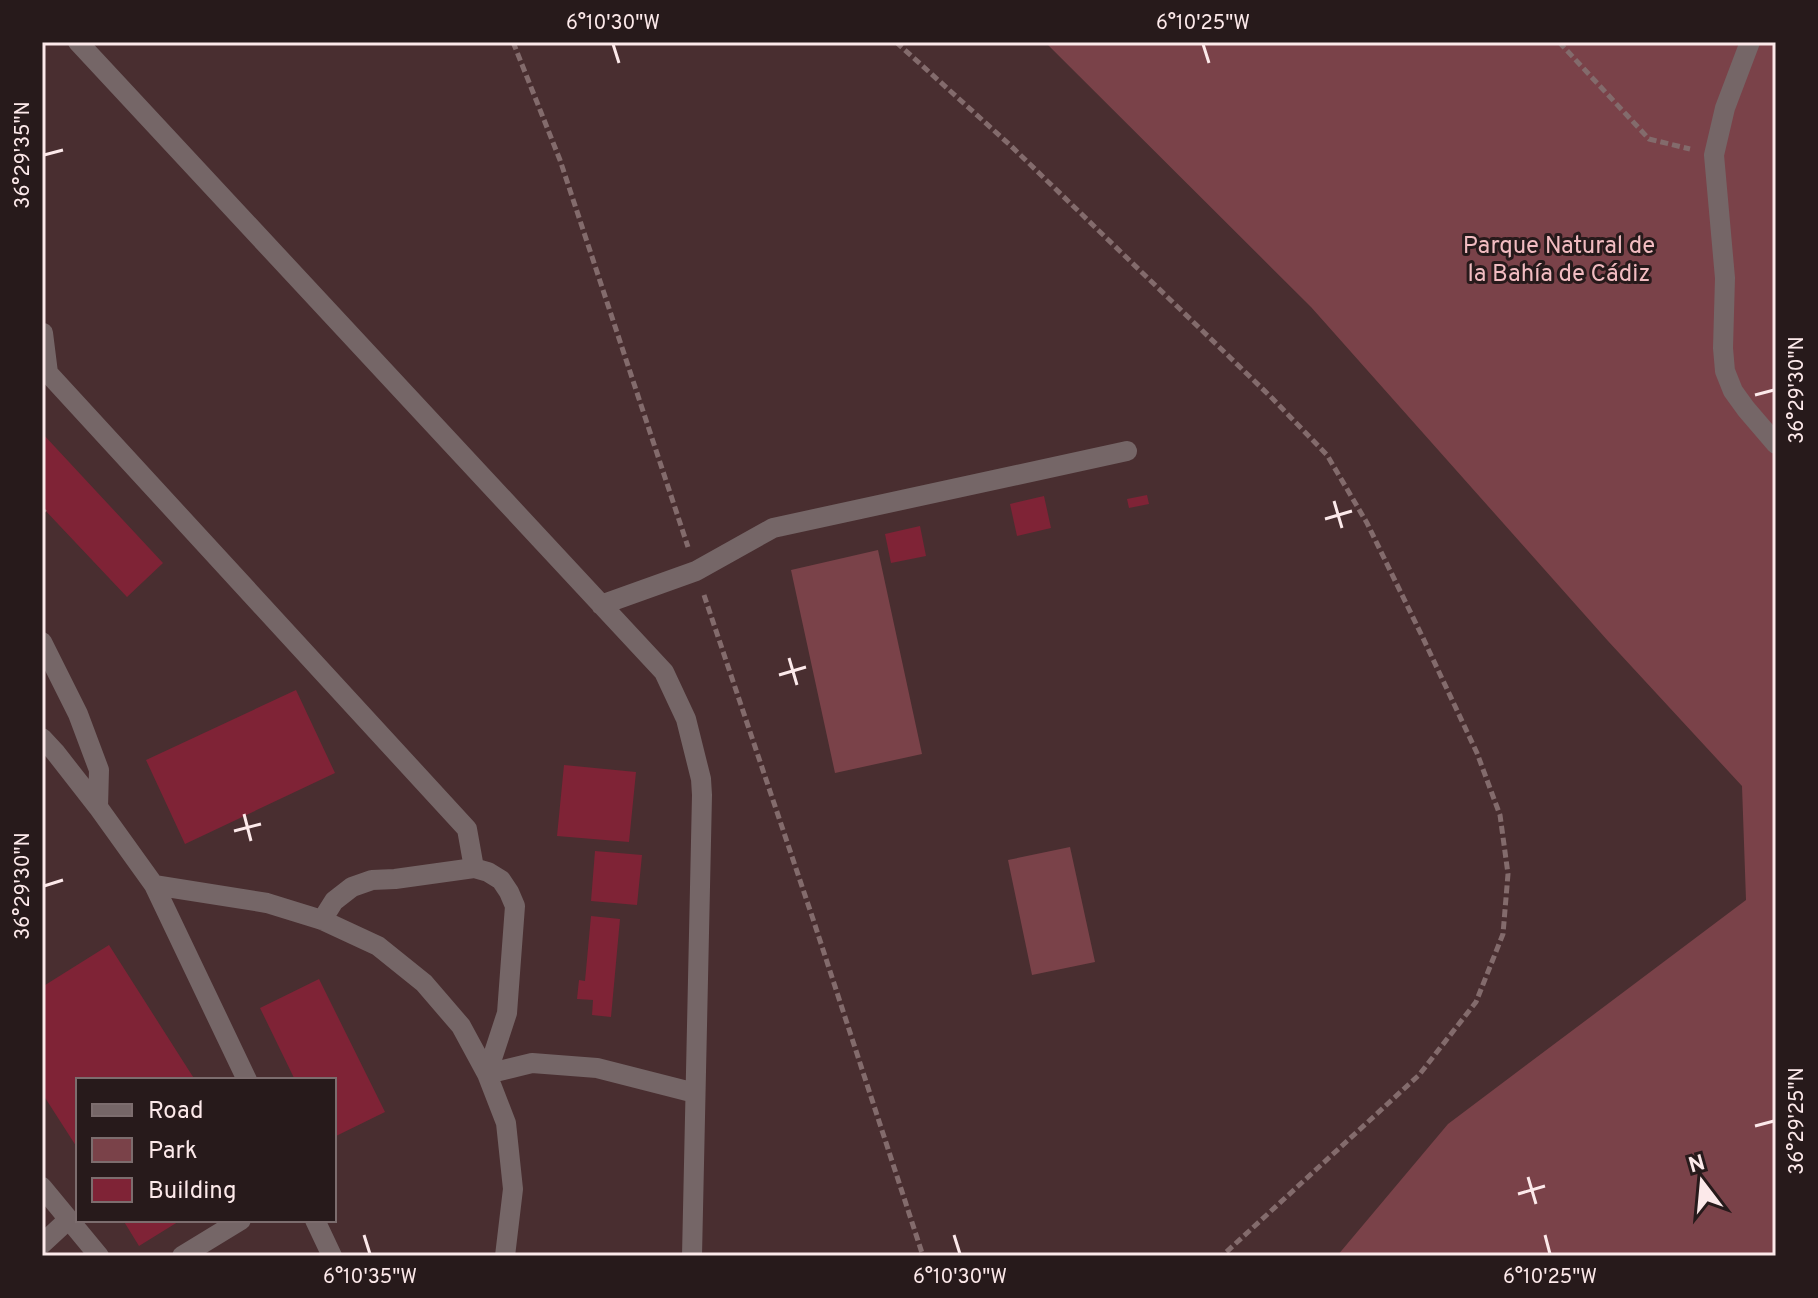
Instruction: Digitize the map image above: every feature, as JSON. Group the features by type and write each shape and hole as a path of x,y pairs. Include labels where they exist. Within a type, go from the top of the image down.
{"street":[{"path":"78,42 664,672 686,719 702,795 692,1256"},
{"path":"1750,42 1725,108 1714,155 1725,278 1723,348 1725,371 1733,391 1776,444"},
{"path":"43,333 48,373 467,829 474,868"},
{"path":"601,605 696,571 773,528 1127,451"},
{"path":"42,642 78,714 99,770 98,807"},
{"path":"42,738 98,807 154,885 246,1078"},
{"path":"322,920 334,901 352,887 372,880 474,868 501,880 515,906 507,1013 487,1074"},
{"path":"154,885 267,903 322,920 378,946 424,983 461,1026 487,1074 506,1123 513,1189 505,1256"},
{"path":"487,1074 532,1063 597,1068 695,1093"},
{"path":"42,1187 99,1256"},
{"path":"42,1244 69,1219"},
{"path":"182,1256 238,1222"},
{"path":"316,1222 332,1256"}],"path":[{"path":"513,42 560,160 923,1256"},
{"path":"896,42 1010,145 1327,455 1367,523 1423,638 1477,753 1500,815 1508,874 1503,934 1476,1002 1419,1075 1222,1256"},
{"path":"1559,42 1649,139 1714,155"}],"green space":[{"name":"Parque Natural de la Bahía de Cádiz","path":"1045,42 1776,42 1776,1256 1337,1256 1448,1124 1746,900 1742,786 1608,641 1311,307"},
{"path":"878,550 922,754 835,773 791,570"},
{"path":"1070,847 1095,962 1032,975 1008,860"}],"building":[{"path":"42,433 163,563 127,597 42,507"},
{"path":"1147,495 1149,504 1129,508 1127,499"},
{"path":"1044,496 1051,528 1017,536 1010,504"},
{"path":"920,526 926,556 891,563 885,534"},
{"path":"296,690 335,773 185,844 146,760"},
{"path":"564,765 636,772 629,842 557,836"},
{"path":"595,851 642,855 637,905 591,901"},
{"path":"591,916 620,919 611,1017 592,1015 593,1000 577,999 579,980 585,981"},
{"path":"109,945 194,1078 76,1078 76,1146 42,1093 42,987"},
{"path":"319,979 385,1112 336,1136 336,1078 294,1078 260,1008"},
{"path":"124,1222 178,1222 139,1246"}]}
